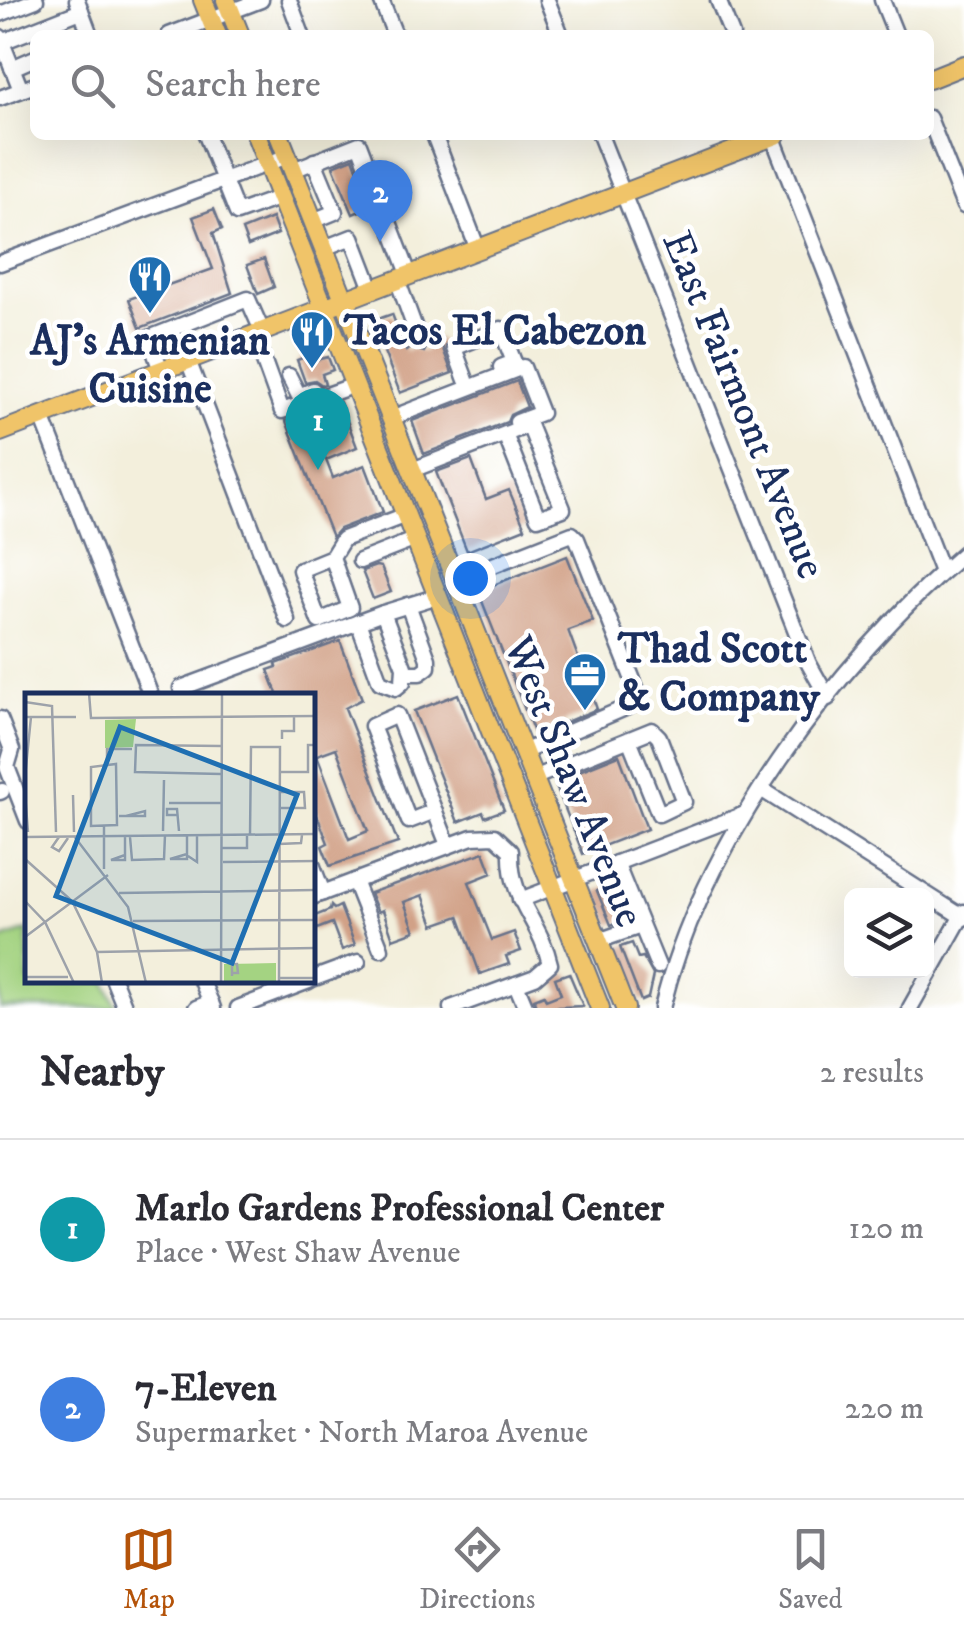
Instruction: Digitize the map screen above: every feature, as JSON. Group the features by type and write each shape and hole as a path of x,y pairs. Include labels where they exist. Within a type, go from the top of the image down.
{"main road":[{"path":"203,0 214,27"},
{"path":"228,6 238,30"},
{"path":"934,77 964,66"},
{"name":"West Shaw Avenue","path":"258,140 600,1008"},
{"name":"West Shaw Avenue","path":"282,140 625,1008"},
{"path":"0,432 762,140"}],"street":[{"path":"0,14 36,0"},
{"path":"214,27 228,6 261,0"},
{"path":"288,0 300,30"},
{"path":"381,0 393,30"},
{"path":"548,0 559,30"},
{"path":"718,0 730,30"},
{"path":"882,0 894,30"},
{"path":"1,96 28,87 12,68 1,39 79,5 88,30"},
{"path":"12,68 30,60"},
{"path":"934,131 964,206"},
{"path":"208,140 237,213 280,197"},
{"path":"436,140 477,247"},
{"name":"East Fairmont Avenue","path":"602,140 809,664 828,698"},
{"path":"776,140 942,572"},
{"path":"0,263 268,164 314,161 359,144 403,276 420,342"},
{"path":"314,161 334,212 314,222"},
{"path":"324,248 352,237 372,289"},
{"path":"162,370 149,338 248,299 282,411 353,381"},
{"path":"188,360 286,620"},
{"path":"389,414 523,367 541,413 410,467"},
{"path":"289,376 298,396 353,381"},
{"path":"389,414 466,380"},
{"path":"42,416 151,693"},
{"path":"410,467 530,425 562,509 538,518 505,434"},
{"path":"332,557 350,608 319,621 300,570 332,557 343,539 406,514"},
{"path":"455,580 572,534 638,690 632,705 523,752"},
{"path":"360,560 416,540"},
{"path":"662,1008 682,938 742,815 885,627 964,554"},
{"path":"181,688 438,596"},
{"path":"405,672 420,673 428,667 408,606"},
{"path":"358,622 380,682 396,688 403,682 405,672 383,613"},
{"path":"434,811 409,821 372,726 397,715 448,846"},
{"path":"0,719 12,750 7,767 25,814"},
{"path":"533,778 652,730 659,736 684,802 659,814 629,740"},
{"path":"761,789 963,915 910,1008"},
{"path":"520,900 742,815"},
{"path":"318,895 472,836 495,836 510,851 510,874 520,900 545,942 550,964 535,977 452,1008"},
{"path":"616,863 658,966"},
{"path":"354,881 380,948"},
{"path":"598,941 641,926"},
{"path":"315,978 358,962"},
{"path":"115,983 125,1008"},
{"path":"238,1008 303,983"},
{"path":"516,984 526,1008"}],"green space":[{"path":"25,931 25,983 106,983 117,1008 0,1008 0,940"}],"building":[{"path":"353,158 371,206 353,214 333,166"},
{"path":"214,209 222,229 213,233 232,293 140,328 129,299 213,269 193,217"},
{"path":"272,218 278,234 248,246 242,230"},
{"path":"264,259 274,287 258,294 247,265"},
{"path":"392,314 406,351 412,348 424,352 430,341 439,338 452,373 400,393 372,321"},
{"path":"313,354 316,360 328,357 333,370 322,374 325,384 305,382 297,360"},
{"path":"517,381 527,407 510,415 507,422 424,454 412,421"},
{"path":"340,402 357,447 326,460 333,478 365,465 383,512 339,529 332,537 286,421"},
{"path":"471,459 486,499 509,490 525,528 467,551 436,472"},
{"path":"567,556 593,621 568,630 597,709 535,735 478,591"},
{"path":"381,567 391,592 373,599 362,571"},
{"path":"340,641 362,699 345,708 398,843 330,866 322,846 328,843 315,810 315,693 277,693 268,670 276,664","holes":["336,748 368,831 349,839 317,755"]},
{"path":"458,694 504,810 485,817 483,812 458,822 414,711"},
{"path":"619,755 647,829 583,854 554,781"},
{"path":"484,852 492,873 469,882 492,940 514,932 521,951 506,956 509,964 480,974 459,916 434,925 423,895 404,902 415,931 393,939 383,910 378,912 370,893"},
{"path":"613,885 627,919 611,925 597,891"},
{"path":"331,906 340,906 355,945 342,950 332,923 315,930 315,916"},
{"path":"632,943 638,958 643,957 653,975 648,998 641,1001 620,947"},
{"path":"569,973 583,1006 536,1008 534,999 544,995 546,1000 561,994 555,978"}],"place":[{"name":"7-Eleven","path":"380,242"},
{"name":"AJ's Armenian Cuisine","path":"150,315"},
{"name":"Tacos El Cabezon","path":"312,370"},
{"name":"Marlo Gardens Professional Center","path":"318,470"},
{"name":"Thad Scott & Company","path":"585,712"}]}
